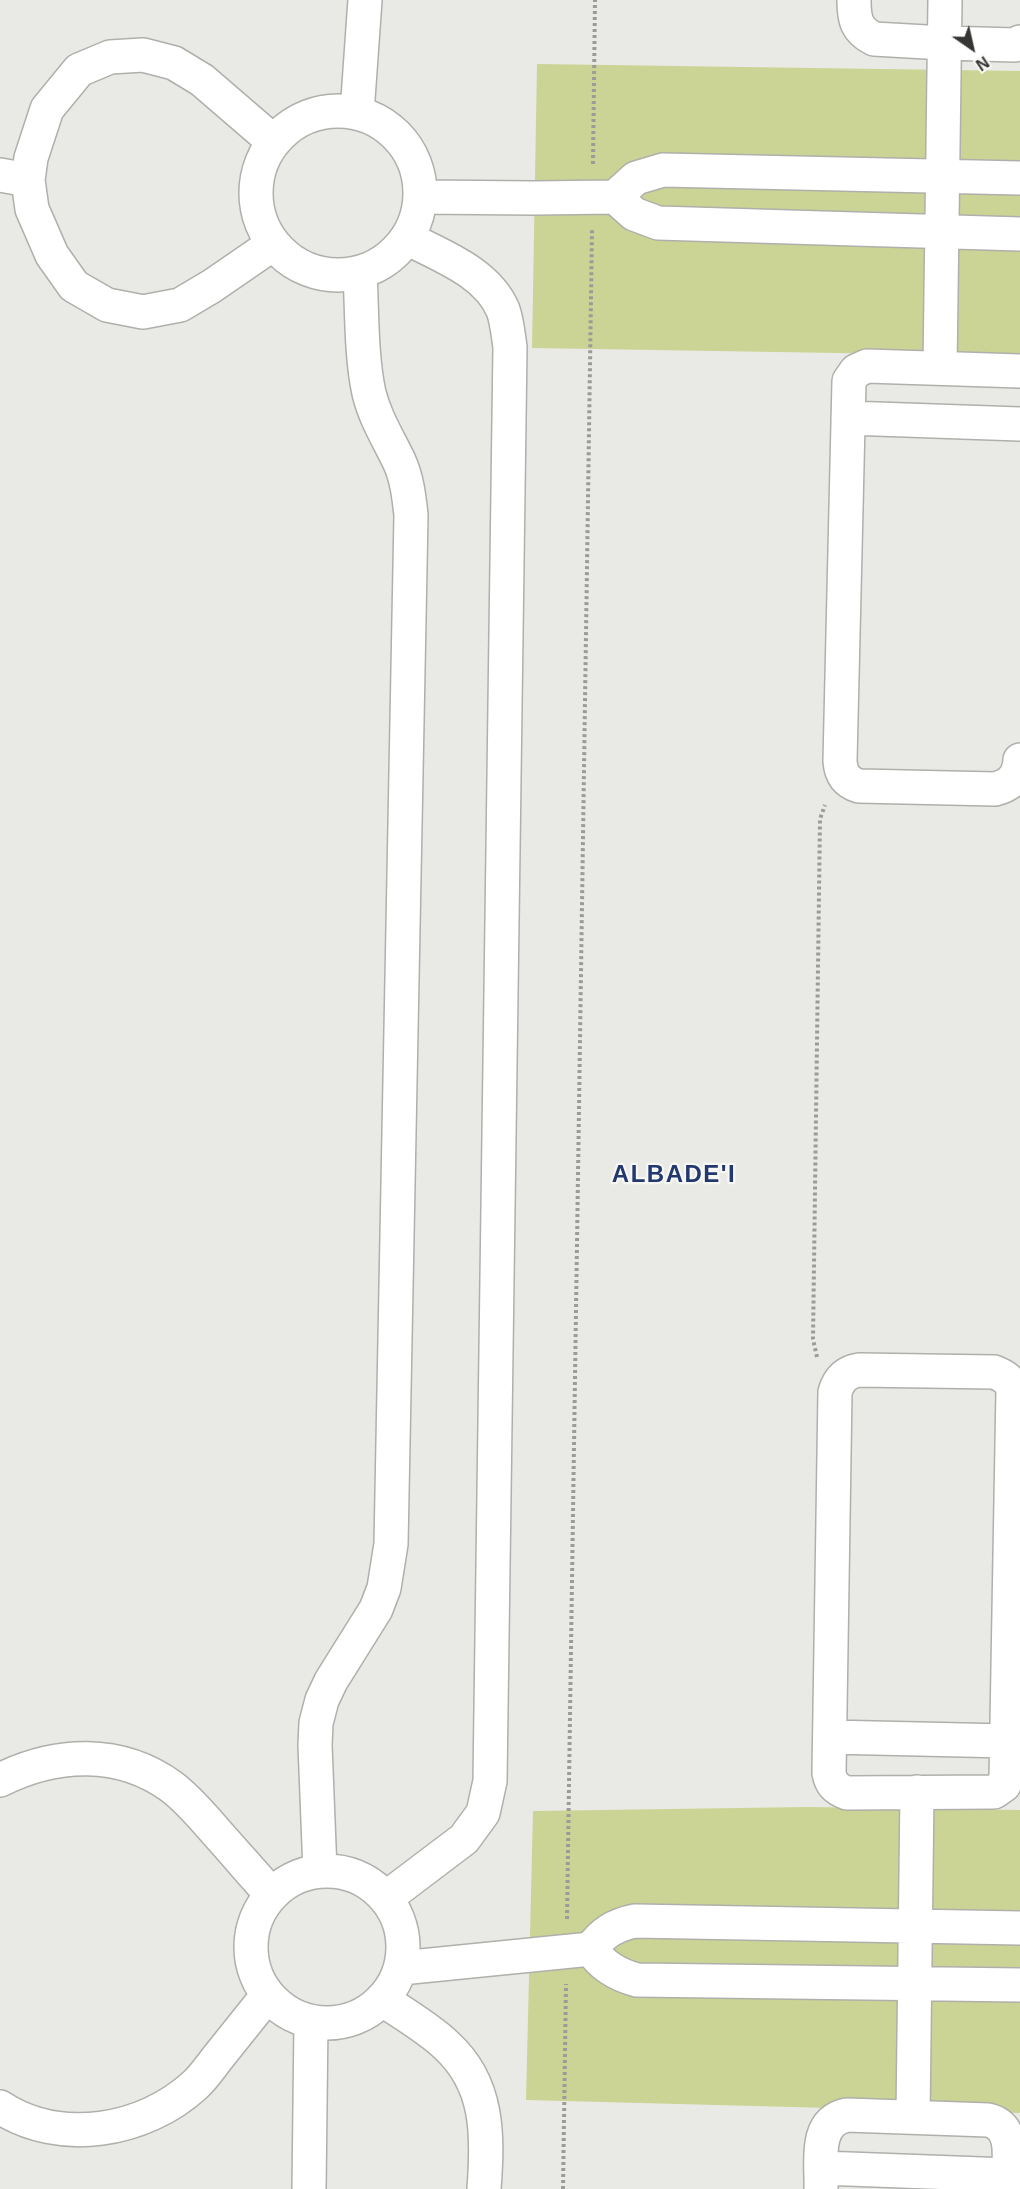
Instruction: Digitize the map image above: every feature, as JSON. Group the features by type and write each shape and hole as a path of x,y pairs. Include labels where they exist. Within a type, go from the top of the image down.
{"lane":[{"path":"357,113 365,0"},
{"path":"854,0 854,17 858,27 874,39 1015,45 1020,42"},
{"path":"940,368 945,0"},
{"path":"273,244 180,305 143,312 106,305 74,286 52,255 33,209 14,178 31,158 47,110 79,70 110,57 143,55 174,63 202,80 274,142"},
{"path":"339,111 357,113 375,119 404,143 414,159 420,178 421,197 414,226 407,238 387,260 360,273 341,276 322,274 303,268 286,258 273,244 263,228 258,211 255,193 258,175 264,158 274,142 295,124 321,113 339,111"},
{"path":"604,197 636,178 663,170 1020,178"},
{"path":"421,197 604,197 634,214 658,223 1020,234"},
{"path":"386,1898 464,1839 483,1813 490,1781 510,346 503,310 480,279 407,238"},
{"path":"320,1871 316,1723 321,1700 331,1681 376,1609 389,1566 391,1532 411,515 406,479 382,430 369,393 360,273"},
{"path":"1020,370 861,368 849,381 840,761 845,778 851,784 859,786 995,789 1010,783 1017,777 1020,760"},
{"path":"848,418 1020,424"},
{"path":"859,1370 994,1372 1003,1375 1013,1388 1006,1779 1004,1785 994,1792 847,1792 840,1791 830,1780 835,1392 838,1383 844,1375 859,1370"},
{"path":"830,1737 1007,1742"},
{"path":"0,1780 33,1766 57,1760 81,1758 105,1759 151,1774 172,1787 191,1803 271,1894"},
{"path":"913,2117 917,1792"},
{"path":"320,1871 339,1871 356,1876 373,1885 386,1898 396,1914 402,1931 404,1949 401,1968 382,1999 368,2012 350,2020 331,2023 311,2022 295,2017 280,2008 267,1996 258,1981 252,1963 250,1945 253,1926 271,1894 294,1879 320,1871"},
{"path":"401,1968 578,1950 621,1924 635,1921 1020,1928"},
{"path":"578,1950 626,1977 638,1980 1020,1985"},
{"path":"0,2107 33,2122 62,2129 92,2130 120,2125 148,2116 174,2102 197,2084 267,1996"},
{"path":"382,1999 444,2043 461,2060 473,2079 486,2123 484,2189"},
{"path":"309,2189 311,2022"},
{"path":"847,2115 988,2120 1002,2126 1008,2139 1008,2182 822,2178 822,2136 831,2122 847,2115"}],"path":[{"path":"563,2189 578,1950 604,197 595,0"},
{"path":"838,1383 820,1364 813,1339 820,819 831,792 845,778"}],"green space":[{"path":"537,64 1020,71 1020,356 532,348"},
{"path":"807,1807 1020,1810 1020,2113 526,2100 533,1811"}],"district":[{"name":"ALBADE'I","path":"674,1175"}]}
